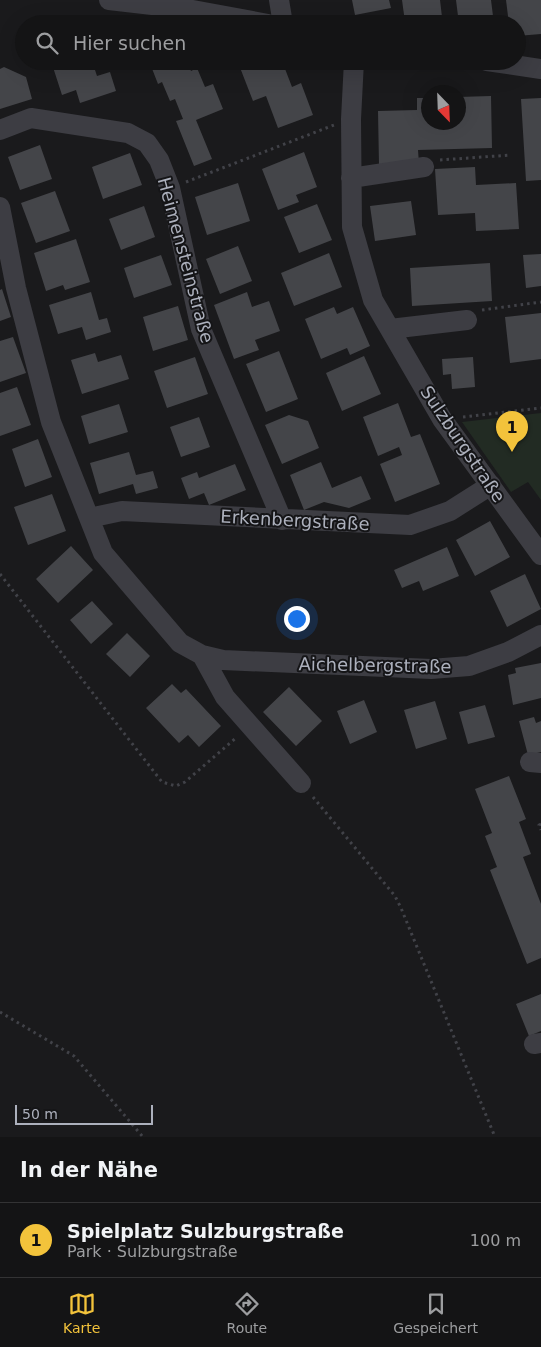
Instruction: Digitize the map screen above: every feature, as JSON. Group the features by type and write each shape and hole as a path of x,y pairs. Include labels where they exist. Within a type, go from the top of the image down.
{"street":[{"path":"116,0 219,15"},
{"path":"279,0 282,15"},
{"path":"526,68 541,70"},
{"name":"Sulzburgstraße","path":"354,70 351,119 352,227 373,300 442,419 541,555"},
{"name":"Heimensteinstraße","path":"0,130 32,118 128,133 147,143 159,160 170,188 201,329 282,520"},
{"path":"351,178 424,167"},
{"name":"Aichelbergstraße","path":"0,207 16,288 51,422 103,553 180,643 202,655 223,660 431,669 469,666 508,652 541,635"},
{"path":"390,329 467,320"},
{"name":"Erkenbergstraße","path":"89,518 122,512 410,525 450,511 491,485"},
{"path":"202,655 225,697 301,783"}],"path":[{"path":"170,188 351,119"},
{"path":"424,167 432,161 511,155"},
{"path":"467,320 483,309 541,302"},
{"path":"442,419 541,408"},
{"path":"0,574 162,782 176,786 185,782 251,726"},
{"path":"301,783 398,902 495,1137"},
{"path":"541,824 539,825 541,830"},
{"path":"0,1012 74,1056 143,1137"}],"shaded area":[{"path":"541,413 541,500 528,482 511,492 462,422"}],"building":[{"path":"352,0 389,0 391,8 355,15"},
{"path":"402,0 440,0 442,15 404,15"},
{"path":"456,0 491,0 493,15 458,15"},
{"path":"506,0 541,0 541,34 526,35 526,15 508,15"},
{"path":"4,67 26,77 32,99 0,109 0,69"},
{"path":"54,70 95,70 97,76 110,72 116,91 80,103 76,90 62,95"},
{"path":"153,70 198,70 205,87 213,84 223,109 196,120 212,159 194,166 176,121 183,119 175,99 170,101 162,82 158,84"},
{"path":"241,70 285,70 292,87 301,83 313,115 278,128 266,96 253,101"},
{"path":"491,96 492,148 418,150 419,164 379,165 378,111 417,110 417,98 421,98 421,130 466,130 466,97"},
{"path":"541,98 541,180 526,181 521,99"},
{"path":"40,145 52,179 20,190 8,157"},
{"path":"304,152 317,187 296,195 299,202 278,210 262,169"},
{"path":"130,153 142,185 103,199 92,167"},
{"path":"475,167 476,185 516,183 519,229 476,231 475,213 438,215 435,169"},
{"path":"238,183 250,221 207,235 195,197"},
{"path":"55,191 70,231 36,243 21,203"},
{"path":"411,201 416,235 375,241 370,206"},
{"path":"317,204 332,240 299,253 284,217"},
{"path":"144,206 155,237 121,250 109,219"},
{"path":"76,239 90,282 65,290 63,285 46,291 34,253"},
{"path":"238,246 252,281 220,294 206,259"},
{"path":"329,253 342,287 294,306 281,273"},
{"path":"541,254 541,286 526,288 523,255"},
{"path":"161,255 172,285 134,298 124,268"},
{"path":"490,263 492,301 412,306 410,268"},
{"path":"2,289 11,317 0,321 0,290"},
{"path":"91,292 99,320 107,318 111,332 86,340 82,327 58,334 49,305"},
{"path":"247,292 252,307 269,301 280,331 255,340 259,350 234,359 214,305"},
{"path":"178,306 188,340 153,351 143,317"},
{"path":"334,307 337,314 353,307 370,346 350,355 347,348 321,359 305,319"},
{"path":"541,313 541,359 510,363 505,317"},
{"path":"13,337 26,373 0,382 0,341"},
{"path":"279,351 298,399 266,412 246,364"},
{"path":"95,353 98,362 121,355 129,379 82,394 71,360"},
{"path":"364,356 381,394 342,411 326,373"},
{"path":"195,357 208,394 167,408 154,371"},
{"path":"473,357 475,387 452,389 451,374 443,375 442,359"},
{"path":"17,387 31,425 0,436 0,393"},
{"path":"398,403 411,437 420,434 440,484 395,502 380,464 402,455 399,447 378,456 363,417"},
{"path":"119,404 128,432 89,444 81,416"},
{"path":"289,415 308,421 319,448 282,464 265,425"},
{"path":"199,417 210,447 181,457 170,427"},
{"path":"38,439 52,477 25,487 12,449"},
{"path":"129,452 136,475 153,471 158,488 136,494 133,484 99,494 90,463"},
{"path":"321,462 332,488 361,476 371,499 349,508 324,502 304,510 290,475"},
{"path":"235,464 246,490 209,505 204,493 189,499 181,478 197,472 199,478"},
{"path":"52,494 66,531 28,545 14,507"},
{"path":"490,521 510,557 475,576 456,540"},
{"path":"71,546 93,570 58,603 36,579"},
{"path":"447,547 459,576 423,591 419,581 402,588 394,570"},
{"path":"525,574 541,609 507,627 490,591"},
{"path":"92,601 113,624 91,644 70,620"},
{"path":"127,633 150,656 130,677 106,654"},
{"path":"541,663 541,698 513,705 508,675 516,673 515,668"},
{"path":"172,684 181,693 186,689 221,726 199,747 188,735 179,743 146,708"},
{"path":"289,687 322,721 296,746 263,712"},
{"path":"364,700 377,732 350,744 337,711"},
{"path":"435,701 447,739 416,749 404,710"},
{"path":"485,705 495,737 468,744 459,712"},
{"path":"534,717 536,723 541,721 541,752 528,755 519,721"},
{"path":"509,776 526,819 519,822 531,854 523,857 541,904 541,958 527,964 490,870 497,867 485,836 492,833 475,789"},
{"path":"541,994 541,1031 529,1036 516,1004"}],"place":[{"name":"Spielplatz Sulzburgstraße","path":"512,452"}]}
